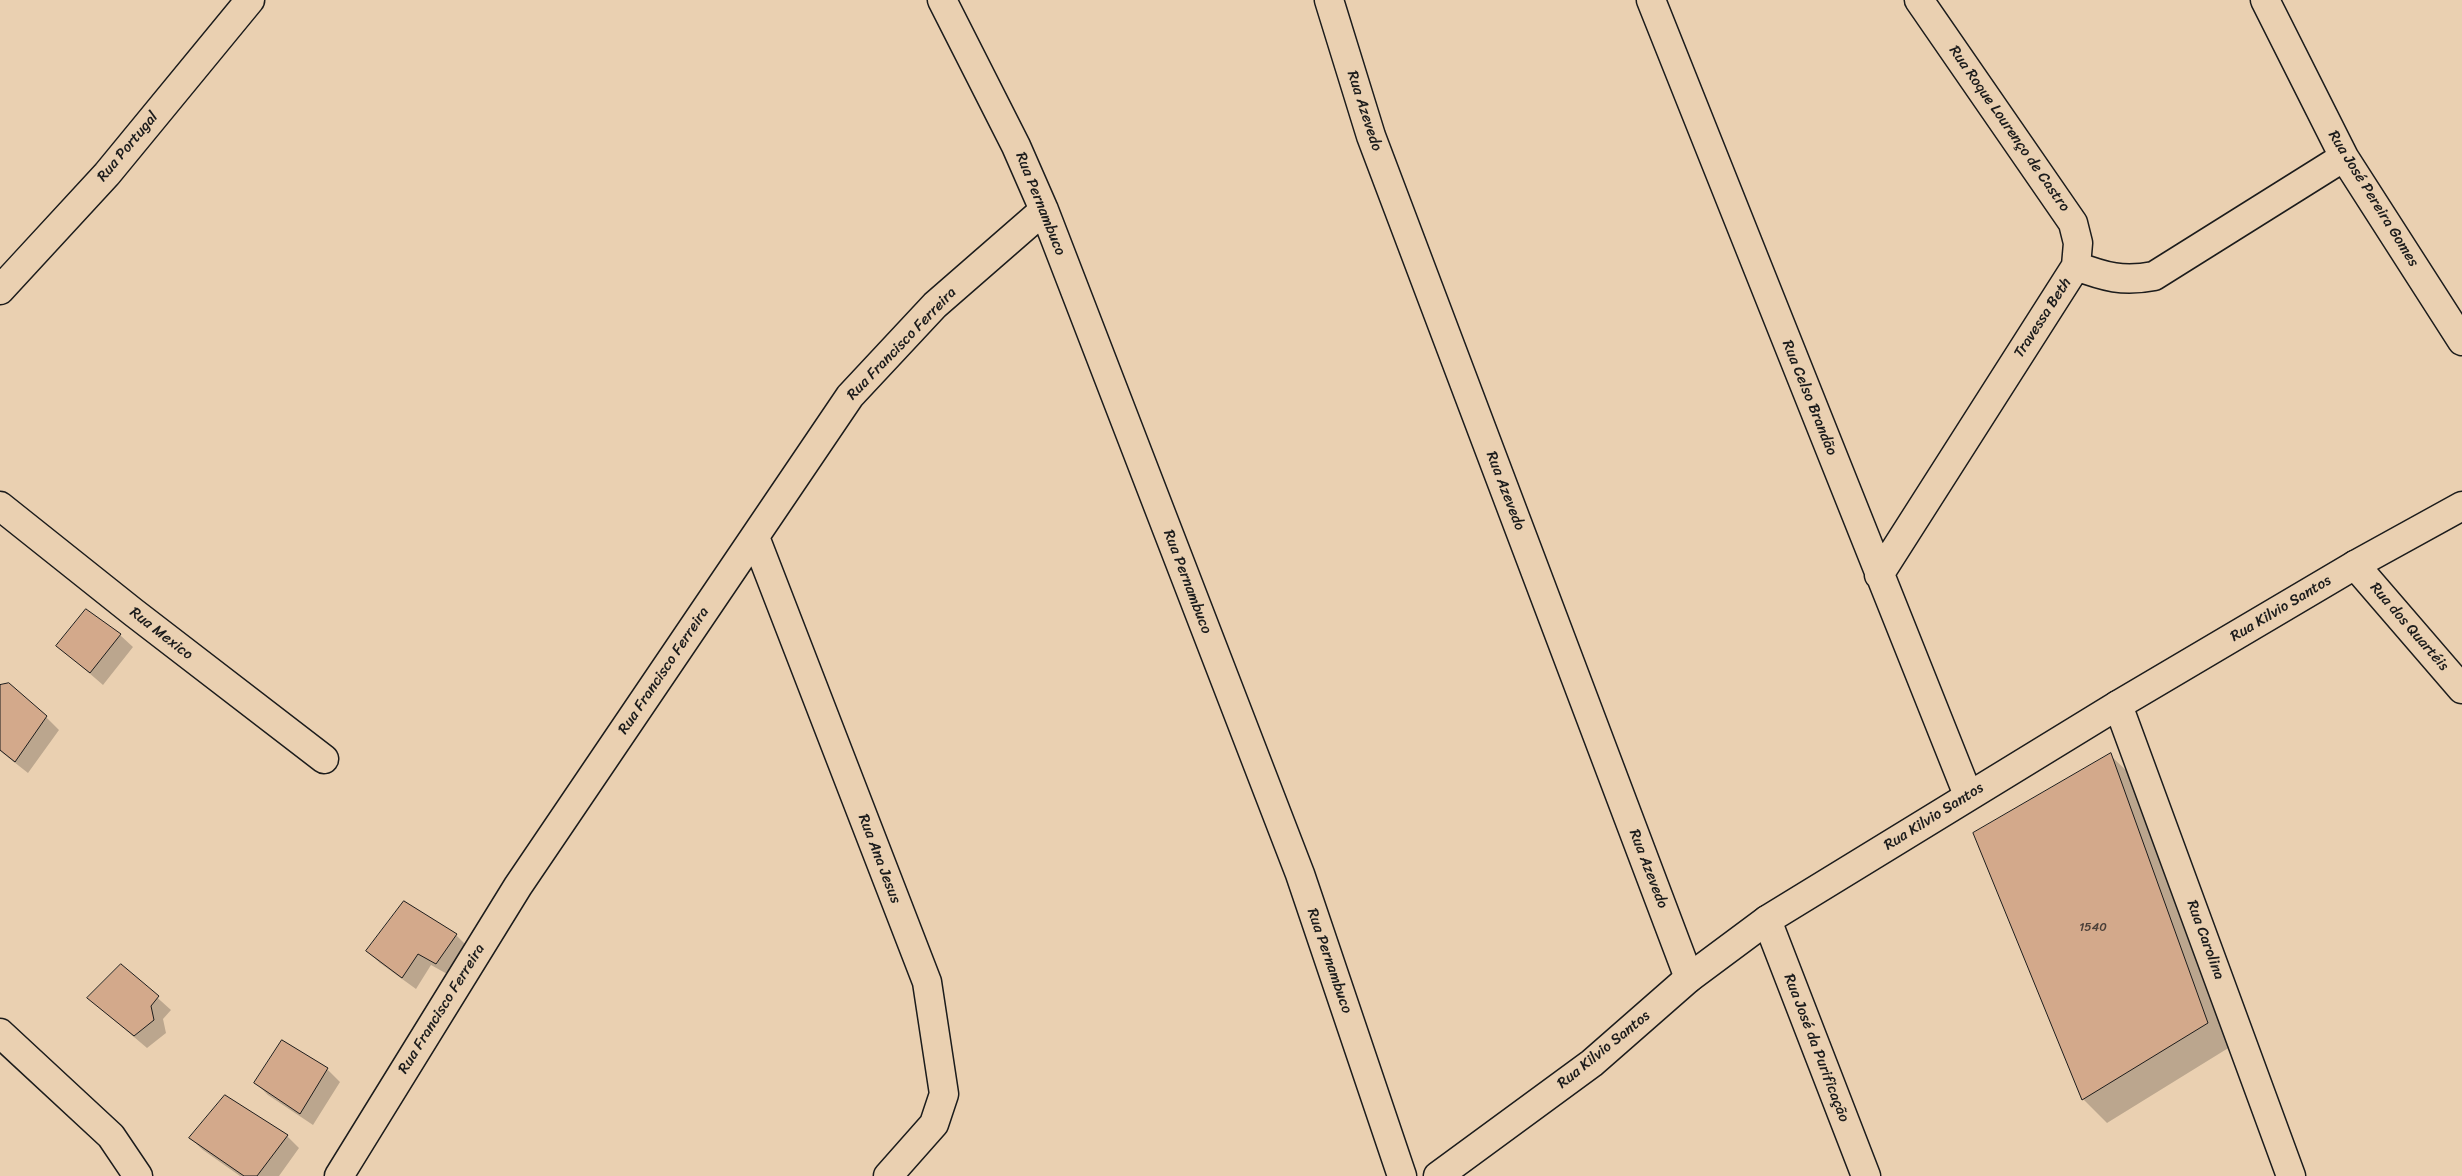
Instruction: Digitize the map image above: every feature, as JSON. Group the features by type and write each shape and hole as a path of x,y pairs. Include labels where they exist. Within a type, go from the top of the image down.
{"street":[{"name":"Rua Portugal","path":"0,290 107,174 250,0"},
{"name":"Rua Pernambuco","path":"942,0 1016,146 1044,210 1300,874 1402,1176"},
{"name":"Rua Azevedo","path":"1329,0 1375,145 1689,978"},
{"name":"Rua Celso Brandão","path":"1651,0 1968,795"},
{"name":"Rua Roque Lourenço de Castro","path":"1919,0 2073,223 2078,243 2076,266"},
{"name":"Rua José Pereira Gomes","path":"2265,0 2344,157 2462,341"},
{"name":"Travessa Beth","path":"1879,575 2076,266 2100,275 2118,279 2130,280 2154,276 2344,157"},
{"name":"Rua Francisco Ferreira","path":"339,1176 518,886 850,396 935,305 1044,210"},
{"name":"Rua Mexico","path":"0,506 324,760"},
{"name":"Rua Kilvio Santos","path":"1438,1176 1592,1063 1689,978 1767,920 1968,795 2118,705 2355,565 2462,506"},
{"name":"Rua Ana Jesus","path":"755,537 927,982 944,1094 934,1124 888,1176"},
{"name":"Rua dos Quartéis","path":"2355,565 2462,689"},
{"name":"Rua Carolina","path":"2118,705 2291,1176"},
{"name":"Rua José da Purificação","path":"1767,920 1866,1176"},
{"path":"0,1033 111,1136 138,1176"}],"building":[{"path":"86,609 121,634 90,673 56,646"},
{"path":"9,683 47,716 15,762 0,750 0,685"},
{"path":"2111,753 2208,1023 2082,1100 1973,833"},
{"path":"404,901 457,934 436,964 418,954 402,978 366,951"},
{"path":"121,964 159,996 151,1006 154,1020 134,1036 87,998"},
{"path":"282,1040 328,1068 300,1114 254,1083"},
{"path":"225,1095 288,1135 257,1176 244,1176 189,1138"}]}
